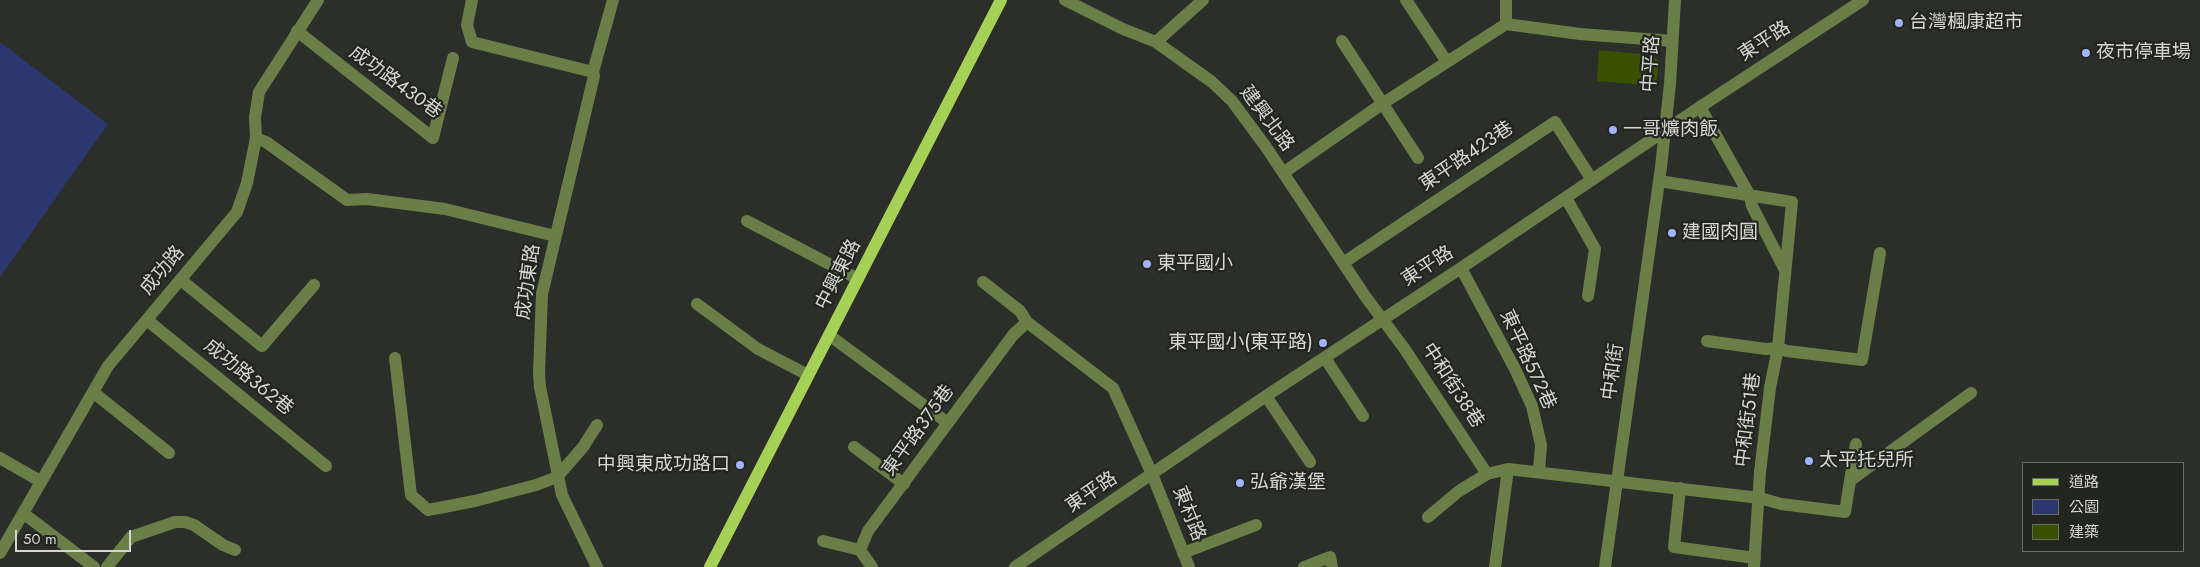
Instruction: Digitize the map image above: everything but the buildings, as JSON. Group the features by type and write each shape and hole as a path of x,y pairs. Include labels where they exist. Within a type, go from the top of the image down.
{"main road":[{"name":"中興東路","path":"710,567 1001,0"}],"street":[{"name":"成功路","path":"0,553 40,480 108,366 237,212 246,183 256,138 255,117 259,92 318,0"},
{"path":"472,0 467,24 472,42 593,72"},
{"name":"成功東路","path":"597,567 572,519 557,477 539,373 542,294 594,76 593,72 613,0"},
{"name":"建興北路","path":"1065,0 1123,30 1156,42 1212,82 1232,102 1284,173 1383,320"},
{"path":"1156,42 1203,0"},
{"path":"1406,0 1447,62"},
{"path":"1506,0 1506,24"},
{"name":"中平路","path":"1664,131 1675,0"},
{"name":"東平路","path":"1015,567 1266,396 1863,0"},
{"path":"1284,173 1382,104 1506,24 1580,34 1672,41"},
{"name":"成功路430巷","path":"297,31 432,138 453,58"},
{"path":"1342,42 1418,158"},
{"path":"1700,107 1750,196 1752,206 1785,270"},
{"name":"東平路423巷","path":"1343,263 1555,122 1592,180"},
{"name":"中和街","path":"1605,567 1659,181 1664,131"},
{"path":"256,138 266,142 347,200 368,199 431,207 555,236"},
{"path":"1659,181 1750,196"},
{"name":"中和街51巷","path":"1680,488 1674,547 1755,562 1760,472 1770,388 1778,348 1792,202 1750,196"},
{"path":"1566,198 1595,249 1588,296"},
{"path":"747,221 858,279"},
{"path":"1708,341 1766,349 1778,348 1787,351 1862,360 1880,252"},
{"name":"東平路572巷","path":"1461,268 1515,369 1532,406 1541,445 1539,471"},
{"path":"181,280 262,346 314,284"},
{"path":"983,282 1020,311 1027,322 1113,388 1152,474"},
{"path":"697,304 758,350 808,375"},
{"name":"成功路362巷","path":"147,320 326,466"},
{"name":"中和街38巷","path":"1383,320 1404,348 1487,474"},
{"name":"東平路375巷","path":"860,550 868,531 1013,336 1027,322"},
{"path":"829,335 948,423"},
{"path":"395,358 411,495 428,510 519,490 557,477 583,447 598,425"},
{"path":"1325,358 1363,416"},
{"path":"93,392 169,453"},
{"path":"1851,480 1971,393"},
{"path":"1266,396 1310,462"},
{"name":"中和街51巷","path":"1618,481 1760,498 1781,504 1845,512 1856,444"},
{"path":"854,447 904,484"},
{"path":"0,458 40,480"},
{"path":"1428,517 1459,491 1487,474 1508,469 1618,481"},
{"path":"1495,567 1508,469"},
{"name":"東村路","path":"1152,474 1189,567"},
{"path":"23,512 94,567"},
{"path":"107,567 131,537 175,522 185,522 194,525 223,545 235,550"},
{"path":"1183,553 1256,525"},
{"path":"823,541 860,550 872,567"},
{"path":"1304,567 1330,557 1332,567"}],"green space":[{"path":"0,42 108,124 0,277"}],"place":[{"name":"台灣楓康超市","path":"1899,23"},
{"name":"夜市停車場","path":"2086,53"},
{"name":"一哥爌肉飯","path":"1613,130"},
{"name":"建國肉圓","path":"1672,233"},
{"name":"東平國小","path":"1147,264"},
{"name":"東平國小(東平路)","path":"1323,343"},
{"name":"太平托兒所","path":"1809,461"},
{"name":"中興東成功路口","path":"740,465"},
{"name":"弘爺漢堡","path":"1240,483"}]}
